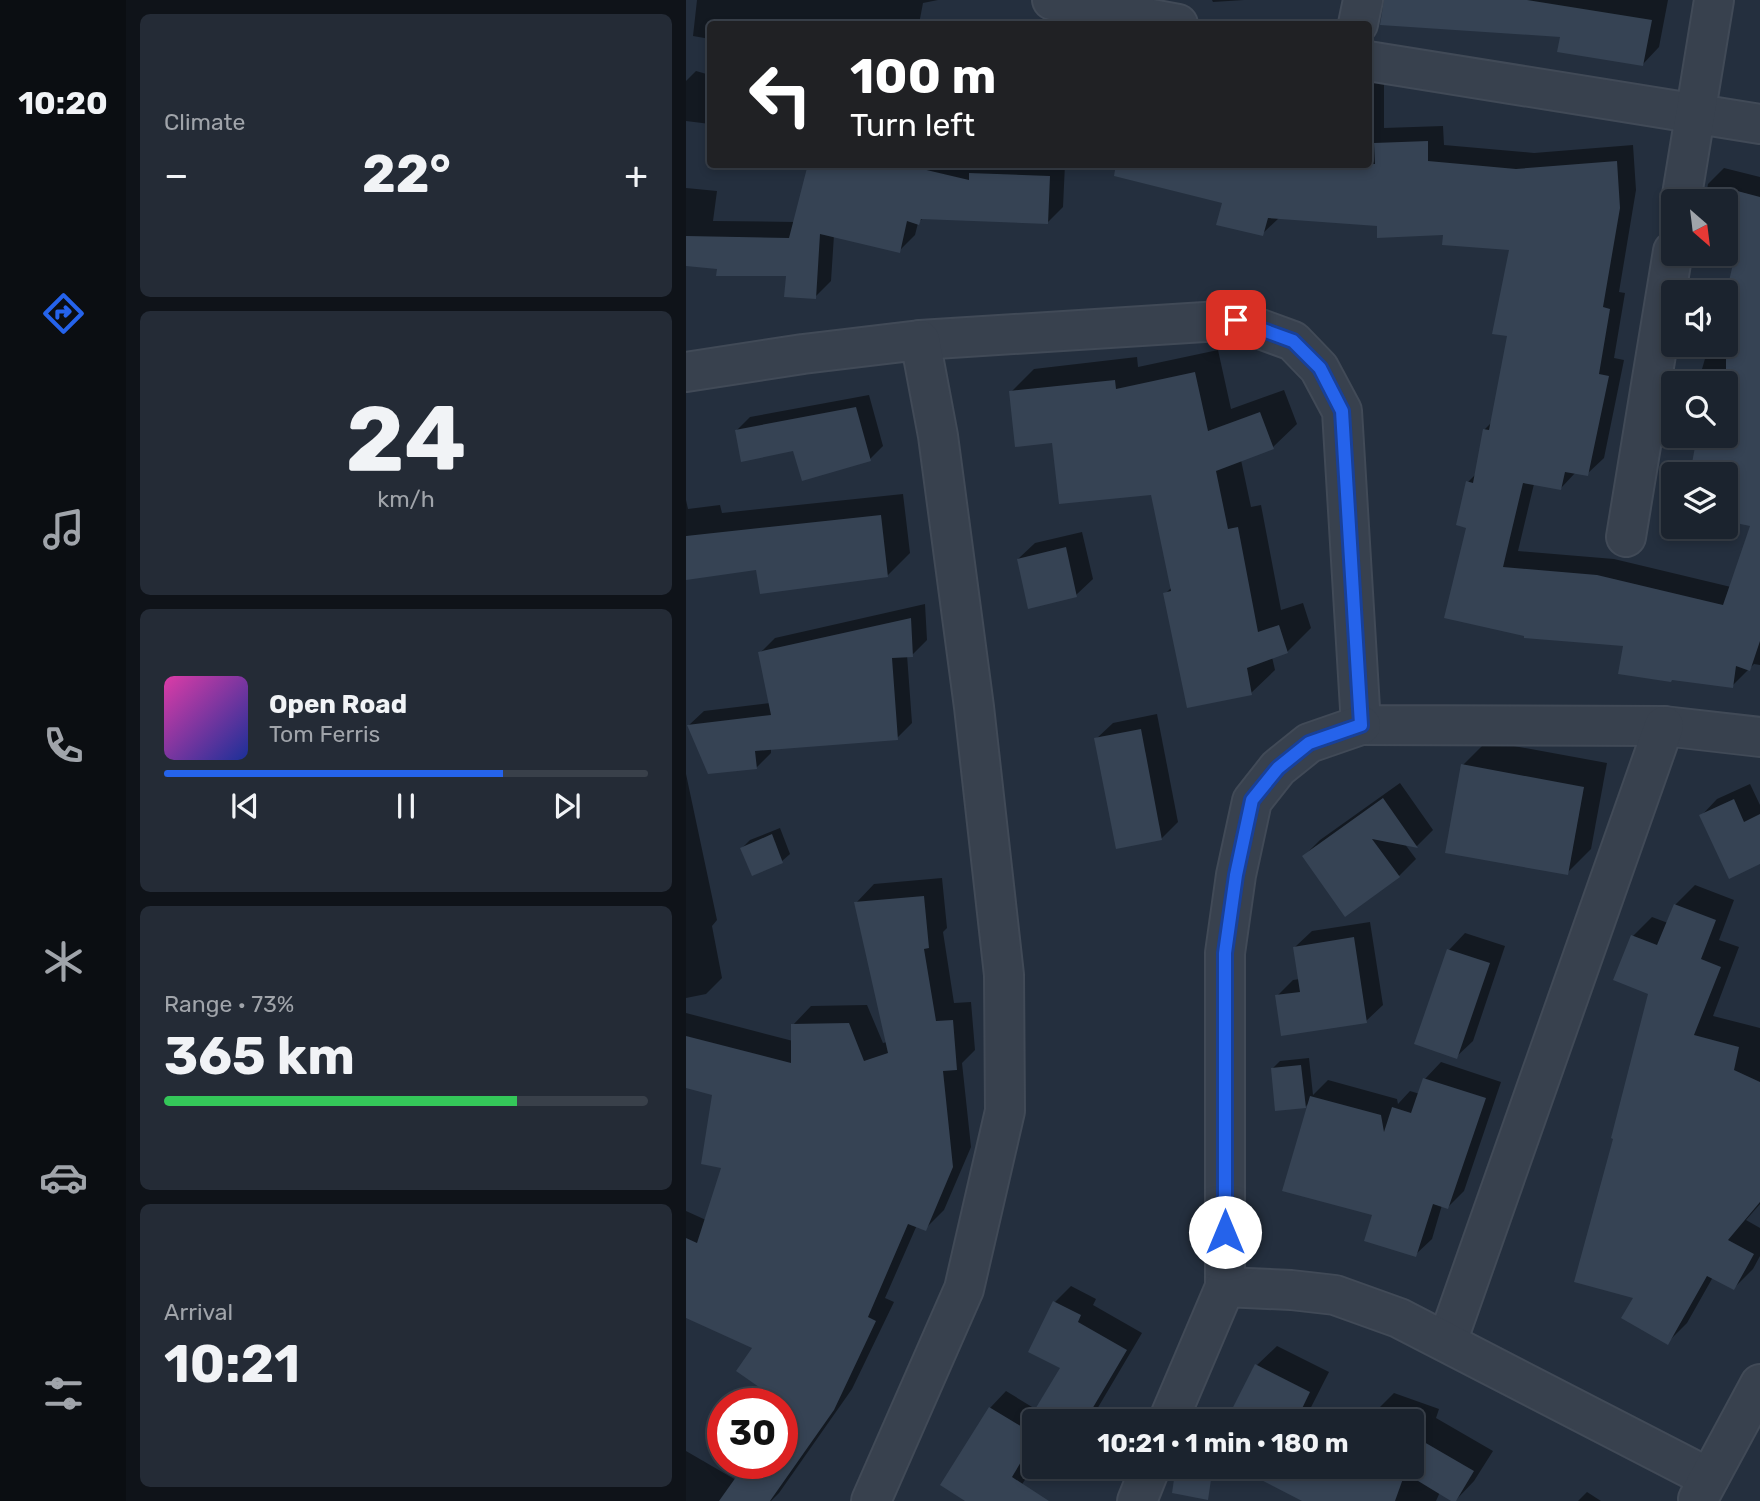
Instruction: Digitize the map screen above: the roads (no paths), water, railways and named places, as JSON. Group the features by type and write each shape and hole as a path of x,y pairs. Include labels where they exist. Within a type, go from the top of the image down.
{"street":[{"path":"1052,0 1162,21"},
{"path":"1360,21 1363,0"},
{"path":"1683,189 1714,0"},
{"path":"1372,62 1760,124"},
{"path":"1626,537 1671,266"},
{"path":"686,372 920,340 1236,320 1293,341 1320,368 1342,411 1361,725"},
{"path":"871,1501 964,1289 1005,1111 1004,975 967,653 938,436 920,340"},
{"path":"1173,1409 1224,1287 1225,953 1236,875 1252,800 1278,768 1309,743 1361,725 1664,726 1760,737"},
{"path":"1447,1342 1664,726"},
{"path":"1224,1287 1335,1295 1399,1318 1447,1342 1703,1490 1760,1384"},
{"path":"1137,1501 1146,1479"}]}
